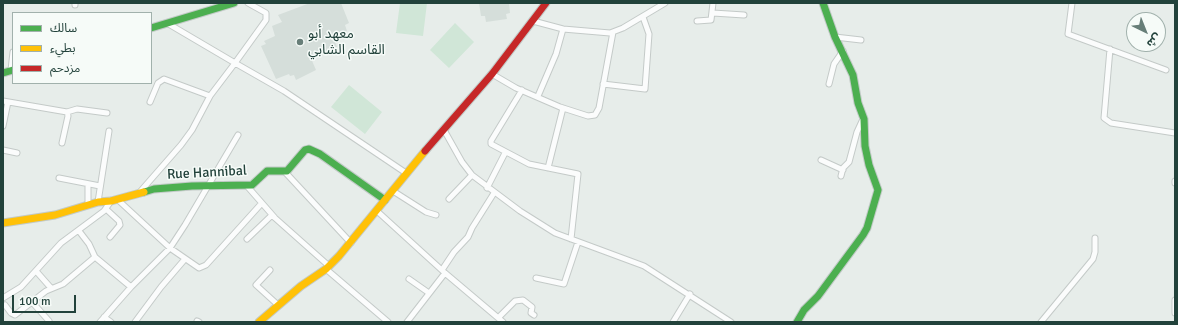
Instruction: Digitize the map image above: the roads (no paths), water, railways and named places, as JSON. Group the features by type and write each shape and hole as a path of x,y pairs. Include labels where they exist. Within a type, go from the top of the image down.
{"street":[{"path":"152,28 234,3"},
{"path":"138,194 181,145 192,130 210,96 266,20 266,13 248,3"},
{"path":"258,322 327,267 351,243 406,173 492,74 546,3"},
{"path":"533,21 563,29 606,34 613,32 665,3"},
{"path":"697,21 710,21 713,13 713,3"},
{"path":"797,322 867,228 878,188 869,164 865,146 864,119 858,103 853,75 843,51 835,37 823,3"},
{"path":"1072,3 1068,34 1166,70"},
{"path":"713,13 744,15"},
{"path":"603,84 645,89 649,34 642,16"},
{"path":"167,23 284,91 406,173"},
{"path":"538,96 556,54 563,29"},
{"path":"492,74 522,90 564,108 588,116 595,115 598,111 613,32"},
{"path":"835,37 861,40"},
{"path":"1110,49 1104,118 1111,123 1175,133"},
{"path":"829,84 834,64 843,51"},
{"path":"7,72 12,55"},
{"path":"150,102 158,83 164,79 210,96"},
{"path":"522,90 491,141 492,146 529,164 578,174 571,239"},
{"path":"3,126 6,102 67,112 77,109 107,113"},
{"path":"548,168 564,108"},
{"path":"62,143 68,116 67,112"},
{"path":"841,176 842,170 849,162 857,132 864,119"},
{"path":"444,130 462,162 472,175 487,188 546,228 578,242 644,266 732,322"},
{"path":"98,202 109,131"},
{"path":"112,322 102,320 131,287 170,248 238,136"},
{"path":"351,243 284,172 305,150 309,148 370,188 385,200"},
{"path":"3,150 17,153"},
{"path":"487,188 505,153"},
{"path":"821,160 842,170"},
{"name":"Rue Hannibal","path":"3,223 48,216 88,204 114,200 169,187 247,186 257,182 267,171 272,170 284,172"},
{"path":"449,199 472,175"},
{"path":"59,178 100,186"},
{"path":"88,184 88,204"},
{"path":"247,186 272,215 388,322"},
{"path":"393,191 411,200 426,212 436,215"},
{"path":"407,322 444,272 454,252 468,237 494,193"},
{"path":"3,298 21,287 61,243 79,231 106,209 114,200 170,248 199,268 206,265 261,204"},
{"path":"106,209 119,221 120,225 110,237"},
{"path":"377,210 444,272 499,317 503,322"},
{"path":"247,239 272,215"},
{"path":"79,231 89,244 95,256 131,287"},
{"path":"1041,322 1093,259 1096,252 1095,238"},
{"path":"536,278 564,284 578,242"},
{"path":"4,305 14,315 51,288 55,288 63,284 95,256"},
{"path":"135,322 161,287 185,259"},
{"path":"270,270 256,285 278,305"},
{"path":"36,271 51,288"},
{"path":"409,279 429,293"},
{"path":"673,322 690,294"},
{"path":"499,317 515,301 523,300 532,307 531,313 534,315"},
{"path":"1175,300 1175,313"},
{"path":"32,302 49,321"}],"place":[{"name":"معهد أبو القاسم الشابي","path":"300,42"}]}
